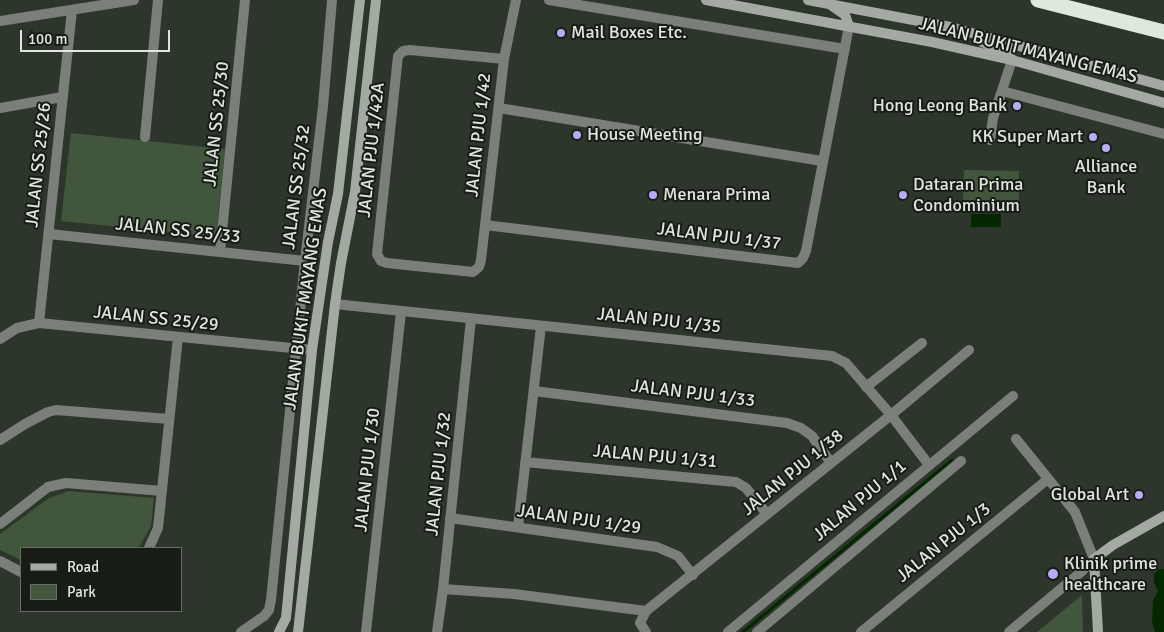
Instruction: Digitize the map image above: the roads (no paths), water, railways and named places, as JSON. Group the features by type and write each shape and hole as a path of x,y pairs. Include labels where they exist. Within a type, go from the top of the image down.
{"highway":[{"path":"1038,0 1164,32"}],"main road":[{"name":"JALAN BUKIT MAYANG EMAS","path":"279,632 286,618 312,350 328,242 338,194 360,0"},
{"name":"JALAN BUKIT MAYANG EMAS","path":"298,632 335,304 355,192 376,0"},
{"name":"JALAN BUKIT MAYANG EMAS","path":"706,0 932,42 1012,60 1164,104"},
{"name":"JALAN BUKIT MAYANG EMAS","path":"808,0 950,26 1164,86"},
{"path":"827,4 843,13 848,20 849,26"},
{"path":"950,26 974,40 1002,50 1012,60 1024,53 1042,53"},
{"path":"1098,632 1094,559 1164,516"}],"street":[{"path":"0,21 134,0"},
{"path":"146,137 158,0"},
{"name":"JALAN SS 25/30","path":"220,252 245,0"},
{"name":"JALAN SS 25/32","path":"241,632 264,616 269,610 271,600 305,261 323,106 332,0"},
{"name":"JALAN PJU 1/42","path":"473,272 479,267 481,260 504,59 516,0"},
{"path":"549,0 845,49"},
{"name":"JALAN SS 25/26","path":"39,323 72,10"},
{"name":"JALAN PJU 1/37","path":"485,225 798,263 806,251 849,26"},
{"name":"JALAN PJU 1/42A","path":"473,272 387,263 381,261 378,254 398,56 403,51 410,50 504,59"},
{"path":"990,140 993,118 1012,60"},
{"path":"1002,91 1164,134"},
{"path":"0,108 62,98"},
{"path":"499,108 822,161"},
{"name":"JALAN SS 25/33","path":"49,234 305,261"},
{"name":"JALAN PJU 1/35","path":"335,304 832,356 846,363 929,465"},
{"name":"JALAN PJU 1/30","path":"366,632 401,312"},
{"name":"JALAN PJU 1/32","path":"437,632 471,319"},
{"name":"JALAN SS 25/29","path":"0,339 17,328 39,323 312,350"},
{"path":"518,527 541,326"},
{"path":"149,547 158,528 178,337"},
{"path":"866,387 922,343"},
{"name":"JALAN PJU 1/38","path":"643,628 646,611 969,350"},
{"name":"JALAN PJU 1/33","path":"534,391 787,423 801,428 812,436 830,463"},
{"name":"JALAN PJU 1/1","path":"728,632 1014,396"},
{"path":"0,440 25,424 56,410 169,419"},
{"path":"1009,632 1094,559 1075,512 1016,440"},
{"name":"JALAN PJU 1/1","path":"757,632 961,461"},
{"name":"JALAN PJU 1/31","path":"525,462 736,482 746,488 767,514"},
{"name":"JALAN PJU 1/3","path":"861,632 1048,478"},
{"path":"0,524 48,487 66,483 162,492"},
{"name":"JALAN PJU 1/29","path":"450,518 657,548 678,556 693,574"},
{"path":"0,561 20,571"},
{"path":"443,589 514,594 646,611"}],"waterway":[{"path":"743,632 952,460"}],"place":[{"name":"Mail Boxes Etc.","path":"561,33"},
{"name":"Hong Leong Bank","path":"1017,106"},
{"name":"House Meeting","path":"577,135"},
{"name":"KK Super Mart","path":"1093,137"},
{"name":"Alliance Bank","path":"1106,148"},
{"name":"Menara Prima","path":"653,195"},
{"name":"Dataran Prima Condominium","path":"903,195"},
{"name":"Global Art","path":"1139,495"},
{"name":"Klinik prime healthcare","path":"1053,574"}]}
